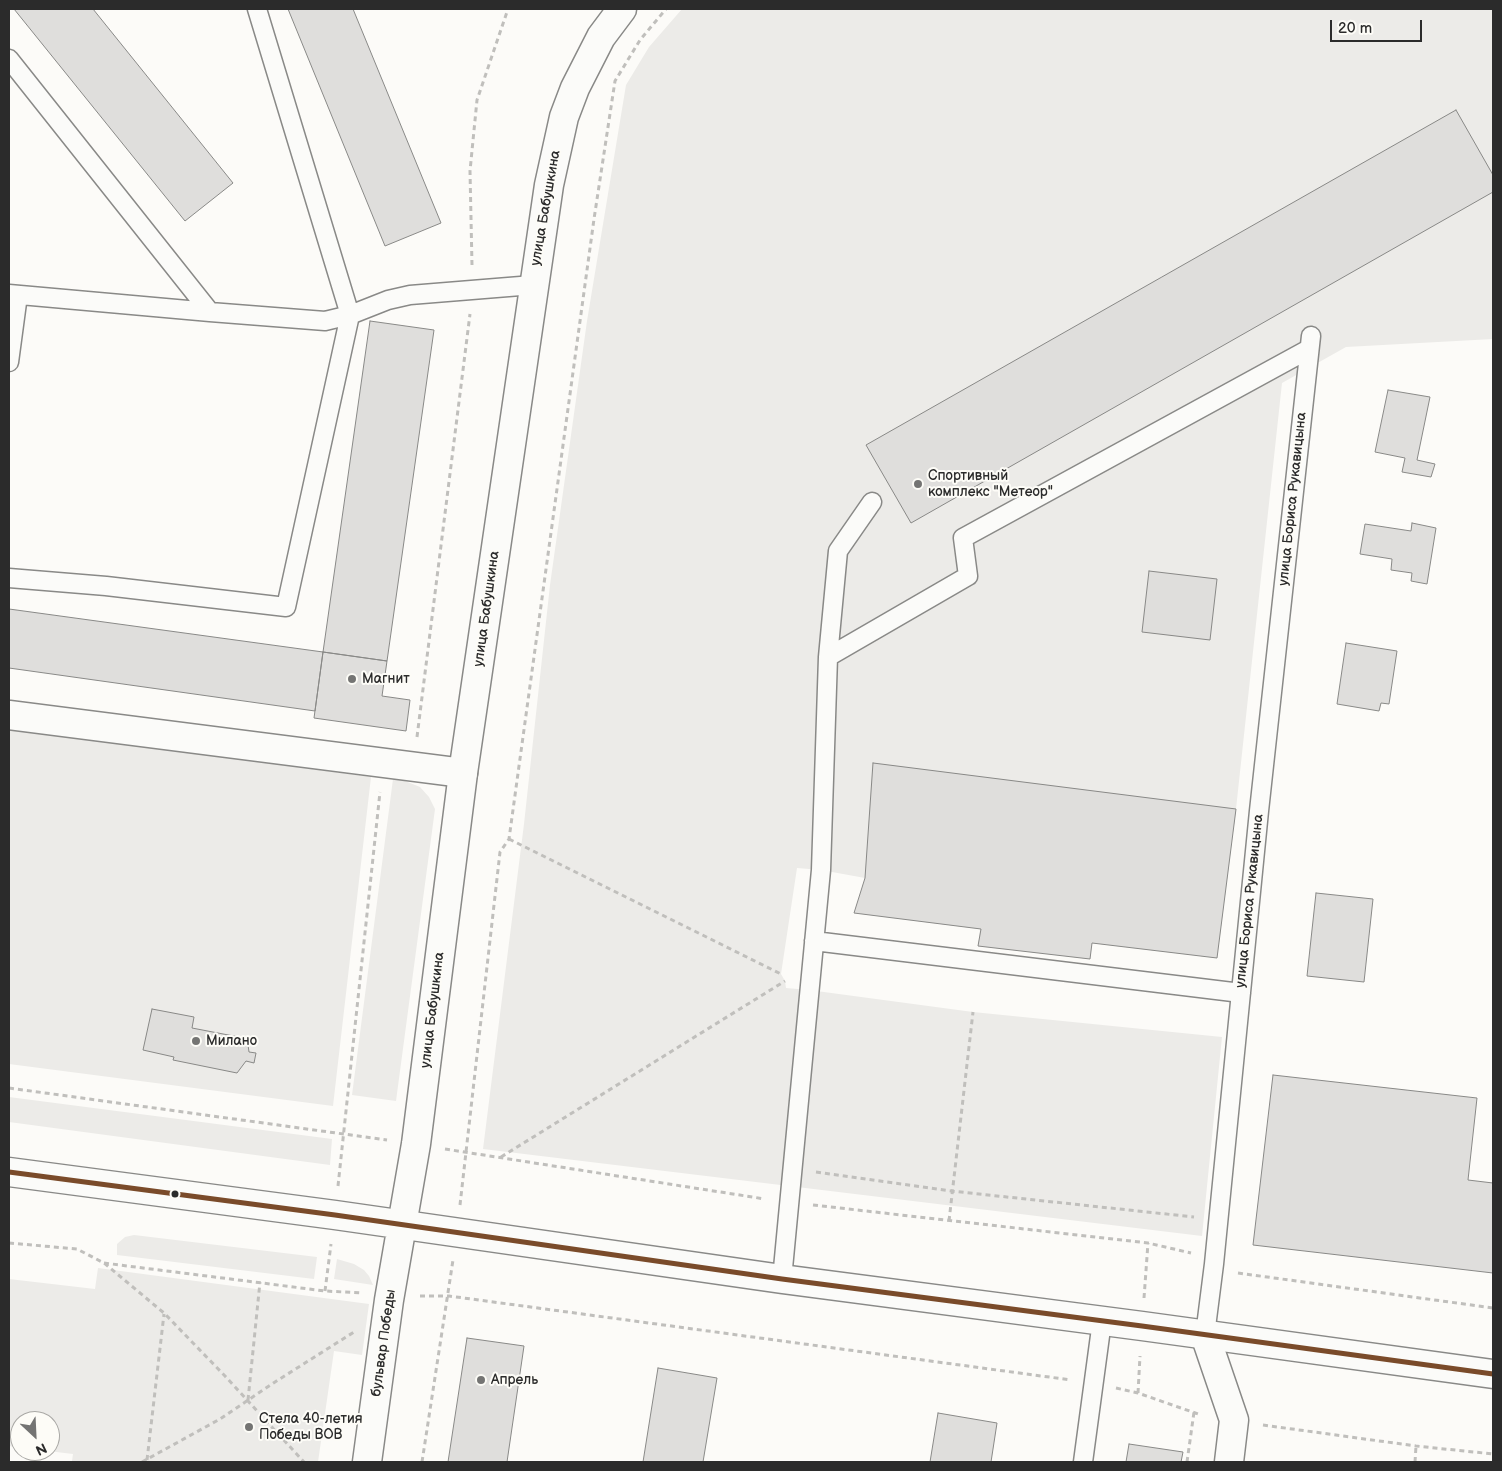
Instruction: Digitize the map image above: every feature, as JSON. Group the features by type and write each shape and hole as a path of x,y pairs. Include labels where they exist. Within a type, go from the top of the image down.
{"street":[{"name":"улица Бабушкина","path":"403,1224 416,1144 463,773 549,185 564,117 587,62 601,37 622,9"},
{"path":"9,715 463,773"},
{"path":"9,1172 403,1224 782,1280 1493,1374"},
{"name":"бульвар Победы","path":"366,1462 403,1224"},
{"name":"улица Бориса Рукавицына","path":"1205,1335 1234,1420 1229,1462"}],"lane":[{"path":"9,578 106,586 286,607 350,315 257,9"},
{"path":"9,59 210,312"},
{"path":"9,362 13,294 325,321 350,315 388,300 410,295 533,285"},
{"name":"улица Бориса Рукавицына","path":"828,657 968,576 963,538 1310,342 1258,811 1214,1264 1205,1335"},
{"path":"782,1280 791,1168 821,870 828,657 838,551 872,502"},
{"path":"814,941 1241,993"},
{"path":"1083,1462 1102,1321"}],"path":[{"path":"414,767 472,290 470,171 477,100 508,9"},
{"path":"422,1462 449,1296 500,852 508,839 594,219 616,82 640,40 666,9"},
{"path":"325,1291 335,1215 383,763"},
{"path":"508,839 781,974"},
{"path":"500,1157 785,981"},
{"path":"949,1221 973,1012"},
{"path":"9,1088 344,1133"},
{"path":"791,1168 952,1191 1217,1220"},
{"path":"9,1242 77,1249 104,1263 164,1313 304,1462"},
{"path":"104,1263 390,1298 449,1296 1094,1383 1138,1393 1212,1419 1234,1420 1416,1446 1493,1454"},
{"path":"1235,1273 1493,1308"},
{"path":"248,1401 260,1282"},
{"path":"142,1462 220,1419 360,1329 390,1298"},
{"path":"147,1460 164,1313"},
{"path":"1187,1462 1194,1412"},
{"path":"1415,1462 1416,1446"}],"shaded area":[{"name":"Спортивный комплекс \"Метеор\"","path":"682,9 1493,9 1493,339 1346,347 1282,383 1236,809 1217,958 1092,943 1090,959 978,946 980,929 854,913 865,878 821,870 797,868 781,974 786,988 973,1012 1222,1037 1202,1236 483,1149 524,824 550,585 587,321 626,85 649,47"},
{"path":"9,728 371,777 333,1106 9,1064"},
{"path":"393,779 420,787 429,797 435,809 396,1101 352,1095"},
{"path":"9,1097 332,1139 330,1165 9,1122"},
{"path":"134,1235 317,1257 314,1279 117,1255 117,1244 125,1237"},
{"path":"337,1259 354,1264 364,1270 373,1285 334,1279"},
{"path":"98,1268 369,1304 362,1355 334,1351 318,1462 72,1461 73,1454 60,1452 60,1411 10,1411 9,1446 9,1279 95,1289"}],"building":[{"path":"14,9 93,9 233,183 185,221"},
{"path":"288,9 353,9 441,223 385,246"},
{"path":"1456,110 1493,175 1493,192 911,523 866,445"},
{"path":"370,321 434,330 387,661 323,652"},
{"path":"1388,390 1430,397 1417,460 1435,464 1431,477 1402,472 1405,458 1375,452"},
{"path":"1412,523 1436,528 1427,584 1411,581 1412,573 1391,570 1392,559 1360,554 1365,524 1411,531"},
{"path":"1149,571 1217,579 1210,640 1142,632"},
{"path":"9,609 323,652 315,711 9,668"},
{"path":"1346,643 1397,651 1389,704 1381,703 1379,711 1337,704"},
{"name":"Магнит","path":"323,652 387,661 382,696 410,700 406,731 314,718"},
{"path":"873,763 1236,809 1217,958 1092,943 1090,959 978,946 981,929 854,913 865,878"},
{"path":"1316,893 1373,899 1364,982 1307,976"},
{"name":"Милано","path":"152,1009 194,1017 192,1028 244,1038 249,1052 256,1053 254,1063 246,1061 237,1073 173,1060 174,1057 143,1050"},
{"path":"1273,1075 1477,1098 1468,1180 1493,1183 1493,1273 1253,1245"},
{"path":"467,1338 524,1346 507,1462 448,1462"},
{"path":"658,1368 717,1378 703,1462 643,1462"},
{"path":"938,1413 997,1423 991,1462 930,1462"},
{"path":"1129,1444 1183,1452 1181,1462 1126,1462"}],"transit line":[{"path":"9,1172 335,1215 782,1279 1493,1374"}],"place":[{"name":"Спортивный комплекс \"Метеор\"","path":"918,484"},
{"name":"Магнит","path":"352,679"},
{"name":"Милано","path":"196,1041"},
{"name":"Апрель","path":"481,1380"},
{"name":"Стела 40-летия Победы ВОВ","path":"249,1427"}]}
